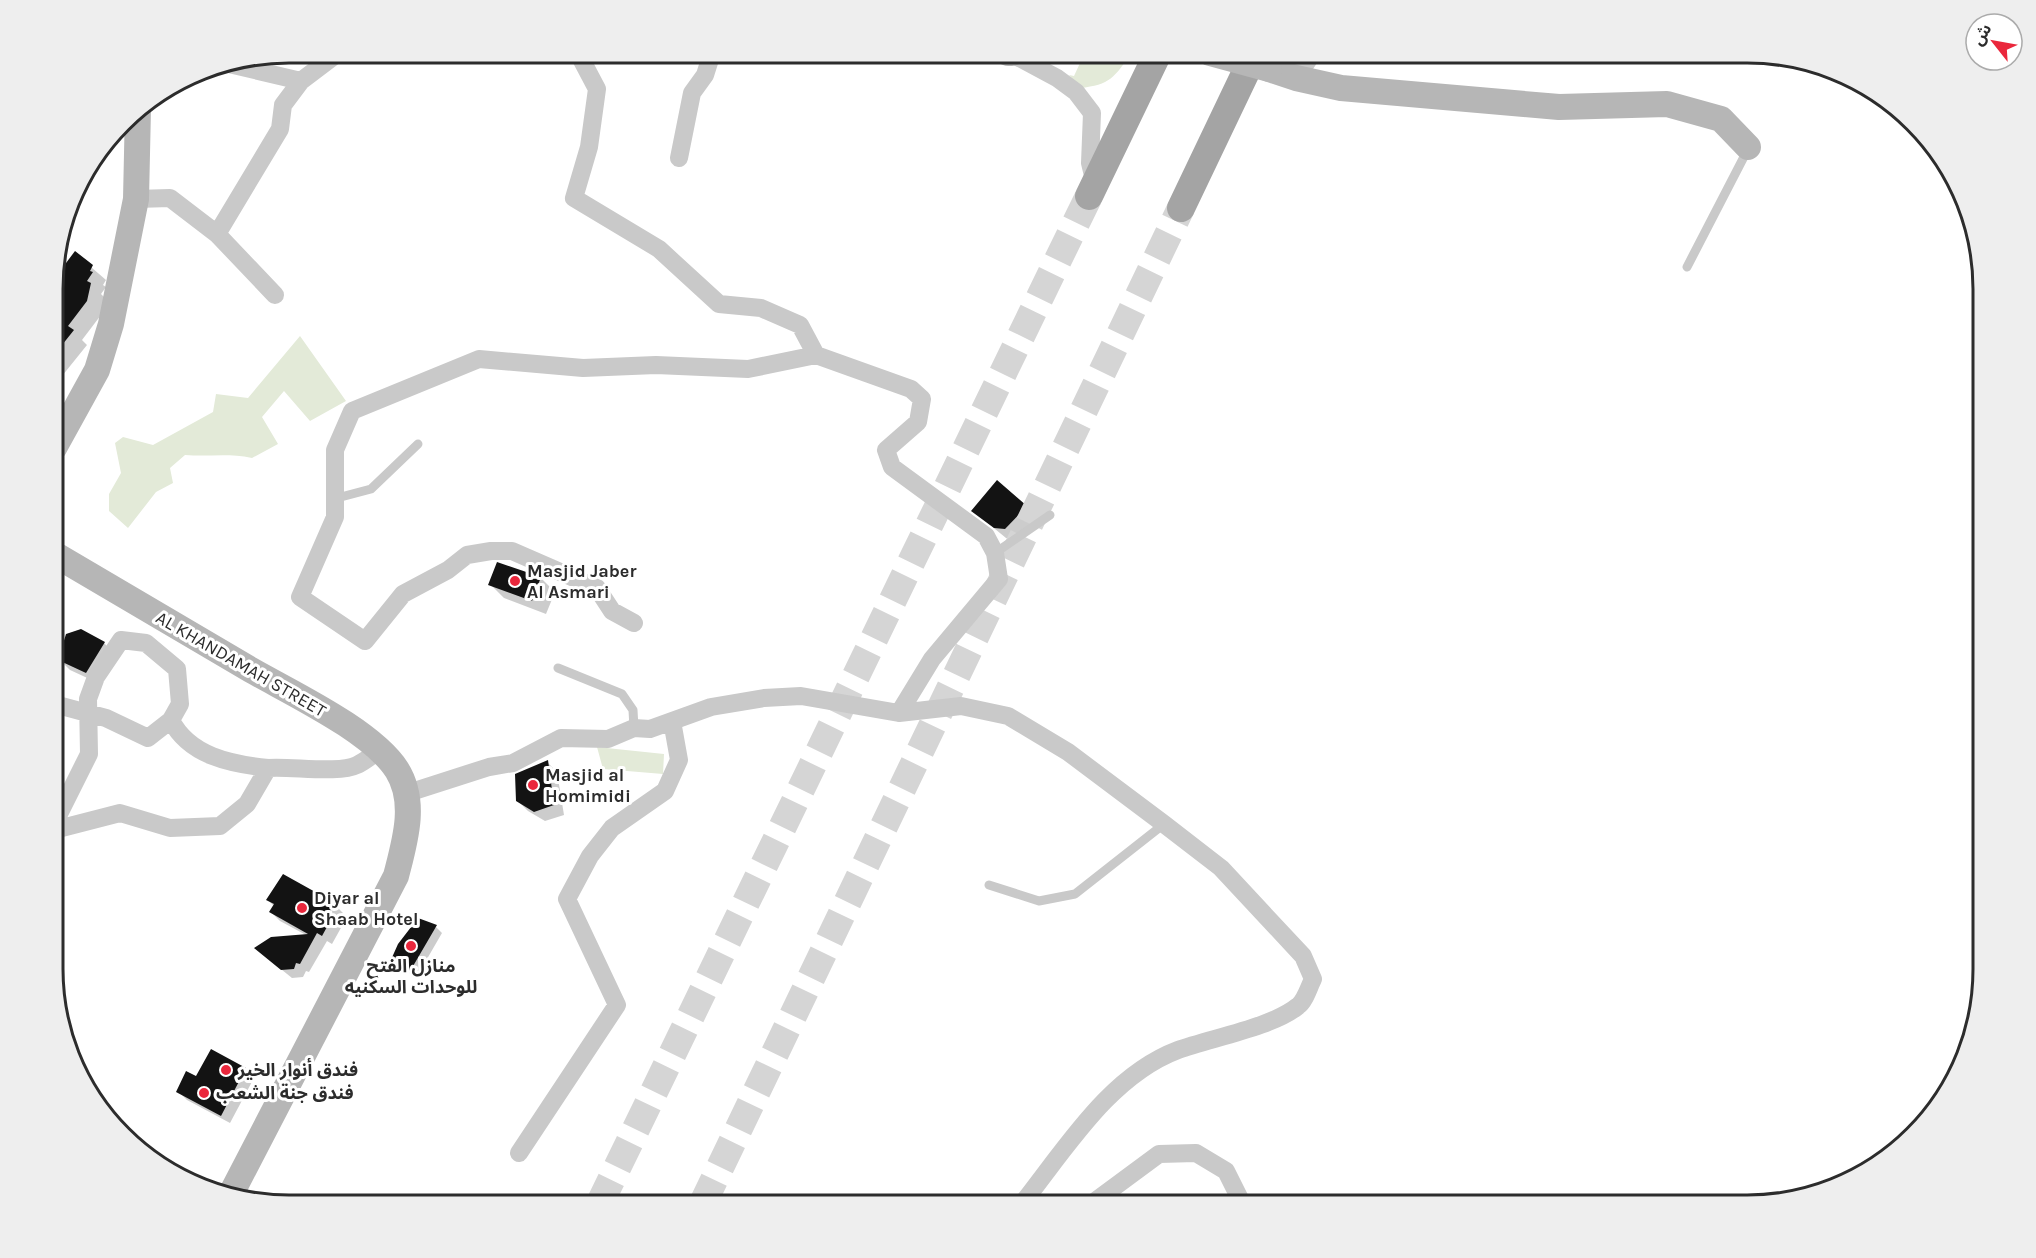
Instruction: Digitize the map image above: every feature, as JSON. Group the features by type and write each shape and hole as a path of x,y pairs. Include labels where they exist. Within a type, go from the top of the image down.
{"main road":[{"path":"1092,190 1153,63"},
{"path":"1181,208 1261,63"}],"street":[{"path":"217,234 280,129 283,105 301,81 324,63"},
{"path":"584,63 597,89 589,147 574,198 659,249 719,304 760,308 800,325 816,355"},
{"path":"679,158 692,93 705,75 709,63"},
{"path":"1029,63 1057,78 1076,92 1092,113 1090,163 1092,190"},
{"path":"1266,63 1296,78 1341,88 1559,107 1667,104 1720,119 1749,147"},
{"path":"1296,78 1306,63"},
{"path":"244,67 301,81"},
{"path":"63,432 97,370 111,324 136,199 138,121"},
{"path":"136,199 170,198 217,234 274,295"},
{"path":"634,623 612,611 597,588 512,550 491,550 467,555 448,570 403,594 365,641 300,597 335,517 337,498 335,450 352,411 479,359 583,368 656,365 748,369 816,355 911,389 922,399 918,422 886,450 892,467 986,536 995,553 999,579 932,659 899,713"},
{"name":"AL KHANDAMAH STREET","path":"63,559 316,707 381,749 397,770 408,793"},
{"path":"63,706 90,714 148,738 171,720 180,704 177,669 146,644 121,640 96,677 88,699 90,714 88,754 63,805"},
{"path":"234,1188 396,876 407,834 408,793 489,767 513,763 561,738 608,739 634,728 650,729 711,707 765,698 792,697 899,713 961,706 1008,716 1068,752 1221,868 1303,956 1313,979 1300,1005 1282,1016 1176,1051 1137,1072 1099,1108 1029,1195"},
{"path":"171,720 178,733 198,749 232,764 268,768 291,766 333,770 356,766 381,749"},
{"path":"519,1153 617,1005 567,898 590,856 612,828 665,791 679,760 672,721"},
{"path":"63,828 120,813 170,828 220,826 247,804 268,768"},
{"path":"1104,1195 1159,1154 1196,1153 1226,1171 1239,1195"}],"lane":[{"path":"1687,267 1749,147"},
{"path":"337,498 371,489 418,444"},
{"path":"995,553 1050,515"},
{"path":"558,668 622,694 633,710 634,728"},
{"path":"989,885 1039,901 1075,894 1164,824"}],"green space":[{"path":"1080,63 1124,63 1116,74 1098,85 1080,88 1069,75 1074,76"},
{"path":"300,336 346,401 310,421 284,391 262,417 278,444 252,458 185,455 170,468 173,483 156,492 128,528 109,511 109,494 121,473 115,443 123,437 153,445 213,412 216,394 248,398"},
{"path":"597,747 664,754 663,774 603,769"}],"building":[{"path":"75,251 93,265 90,271 93,272 87,281 91,283 87,301 68,326 74,330 63,344 63,275 64,265"},
{"path":"997,480 1027,506 1005,529 994,528 971,511"},
{"name":"Masjid Jaber Al Asmari","path":"497,562 541,577 532,601 488,585"},
{"path":"81,629 105,642 86,673 63,662 63,644 66,634"},
{"name":"Masjid al Homimidi","path":"548,760 554,805 534,812 516,801 515,774"},
{"name":"Diyar al Shaab Hotel","path":"283,874 335,903 329,913 333,916 322,936 317,933 300,964 296,963 294,969 281,970 254,948 271,937 308,934 269,912 274,904 266,900"},
{"name":"منازل الفتح للوحدات السكنيه","path":"418,918 437,925 409,973 390,962 398,944"},
{"path":"211,1049 246,1068 221,1116 176,1092 186,1071 196,1076"}],"tunnel":[{"path":"604,1195 1089,196"},
{"path":"707,1195 1181,208"}],"place":[{"name":"Masjid Jaber Al Asmari","path":"515,581"},
{"name":"Masjid al Homimidi","path":"533,785"},
{"name":"Diyar al Shaab Hotel","path":"302,908"},
{"name":"منازل الفتح للوحدات السكنيه","path":"411,946"},
{"name":"فندق أنوار الخير","path":"226,1070"},
{"name":"فندق جنة الشعب","path":"204,1093"}]}
